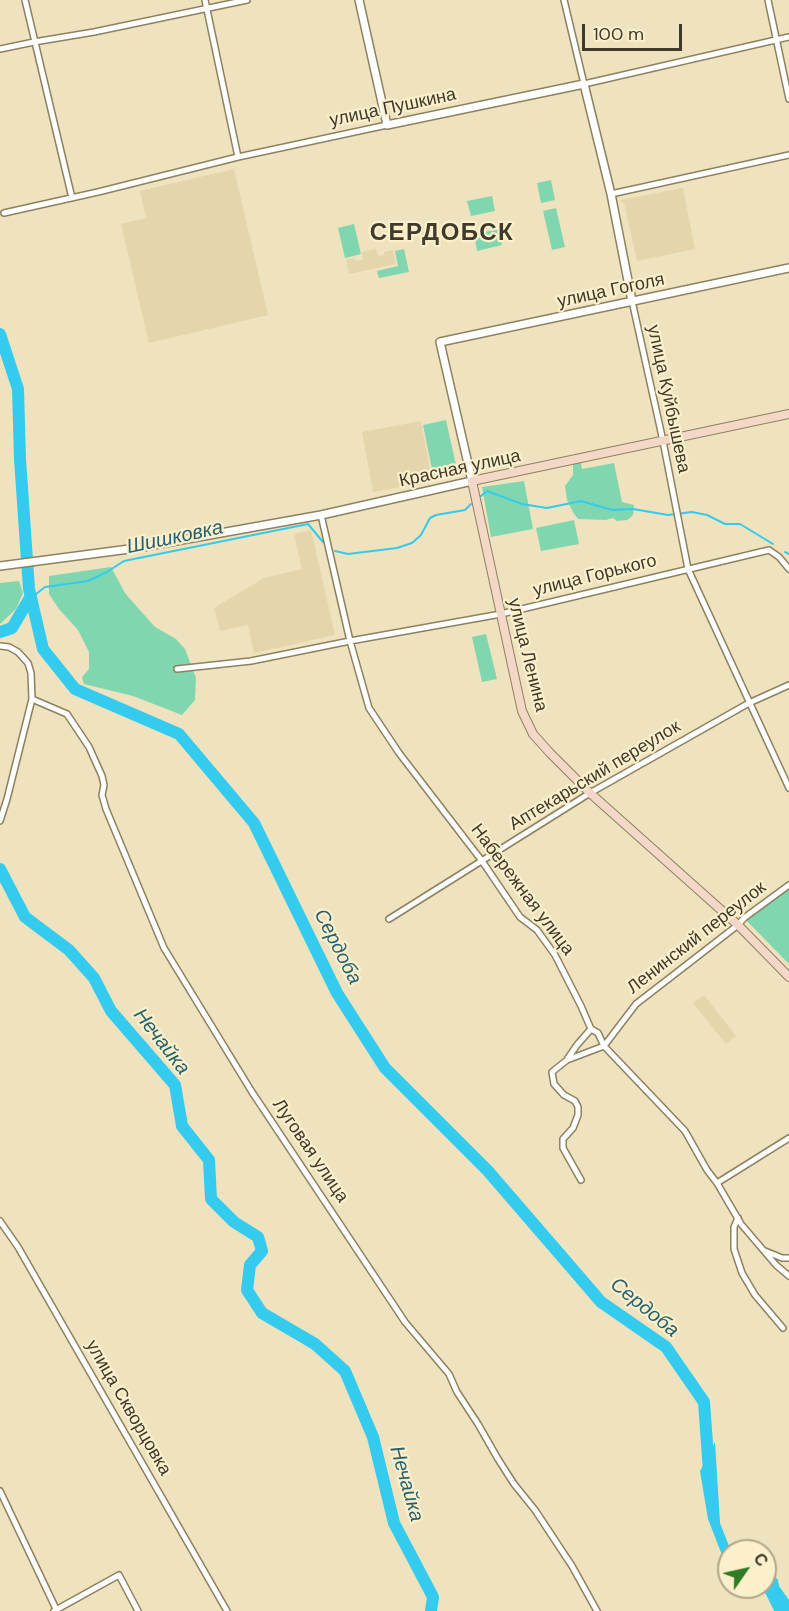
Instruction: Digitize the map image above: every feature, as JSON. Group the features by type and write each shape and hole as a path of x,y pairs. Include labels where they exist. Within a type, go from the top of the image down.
{"main road":[{"name":"Красная улица","path":"472,481 789,414"},
{"name":"улица Ленина","path":"472,481 522,711 533,734 590,793 738,925 789,977"}],"street":[{"path":"25,0 72,198"},
{"path":"205,0 238,157"},
{"path":"0,50 247,0"},
{"path":"359,0 387,125"},
{"name":"улица Куйбышева","path":"564,0 611,194 688,569 789,788"},
{"path":"768,0 789,99"},
{"name":"улица Пушкина","path":"4,213 238,157 584,84 789,37"},
{"path":"611,194 789,155"},
{"name":"улица Гоголя","path":"440,342 789,268"},
{"name":"улица Ленина","path":"440,342 472,481"},
{"name":"Красная улица","path":"0,567 137,548 321,515 472,481"},
{"name":"Набережная улица","path":"321,515 369,708 399,753 482,861 520,917 537,930 555,955 591,1029 598,1033 604,1046 686,1131 741,1224 776,1265 789,1276"},
{"name":"улица Горького","path":"177,669 251,661 501,614 769,550 779,556 789,569"},
{"path":"0,646 9,647 18,652 28,663 31,673 32,699 0,821"},
{"name":"Аптекарьский переулок","path":"389,919 590,793 749,704 789,685"},
{"name":"Луговая улица","path":"32,699 67,714 89,747 102,776 104,785 102,795 106,809 164,948 252,1092 399,1312 417,1338 449,1374 498,1459 560,1547 597,1611"},
{"name":"Ленинский переулок","path":"604,1046 636,1004 789,885"},
{"path":"581,1180 563,1148 563,1139 573,1128 578,1115 578,1107 575,1101 564,1095 554,1084 552,1072 567,1060 591,1029"},
{"path":"567,1060 604,1046"},
{"path":"717,1183 789,1138"},
{"path":"738,1218 734,1227 734,1249 742,1273 755,1294 783,1328"},
{"name":"улица Скворцовка","path":"0,1221 18,1247 228,1611"},
{"path":"762,1249 782,1258 789,1258"},
{"path":"0,1491 56,1611 119,1575 138,1611"}],"shaded area":[{"path":"234,169 268,315 149,343 121,224 146,218 140,191"},
{"path":"683,188 695,249 637,261 624,203 620,200"},
{"path":"376,249 378,256 393,250 396,264 349,274 346,260 354,258 355,261 363,260 362,252"},
{"path":"421,421 432,481 373,492 362,432"},
{"path":"311,530 335,635 254,653 248,625 220,631 214,608 264,578 302,569 294,534"},
{"path":"704,995 736,1036 726,1044 693,1003"}],"green space":[{"path":"551,180 555,200 541,203 537,183"},
{"path":"492,196 495,211 471,216 467,201"},
{"path":"556,208 565,247 552,250 543,211"},
{"path":"354,224 361,254 345,258 338,228"},
{"path":"499,229 502,245 477,251 474,234"},
{"path":"404,249 409,272 379,278 377,271 398,266 395,251"},
{"path":"446,420 458,474 434,479 423,425"},
{"path":"581,463 582,469 614,463 622,502 634,505 633,515 627,520 617,521 613,518 578,519 567,500 565,486 573,475 573,464"},
{"path":"524,481 533,529 491,537 482,487"},
{"path":"574,520 579,544 541,551 536,528"},
{"path":"111,567 125,593 155,627 176,639 185,649 196,678 195,700 182,715 133,696 84,684 82,677 89,669 89,652 78,630 49,594 49,576"},
{"path":"19,581 23,593 16,609 0,624 0,583"},
{"path":"486,634 497,679 482,682 472,637"},
{"path":"789,886 789,964 744,918"}],"water":[{"path":"715,1442 720,1523 726,1539 717,1539 717,1542 708,1519 700,1471"},
{"path":"777,1579 779,1586 789,1600 789,1611 784,1611 783,1603 776,1599"}],"waterway":[{"name":"Сердоба","path":"0,334 18,389 20,459 29,589 43,649 75,689 179,734 254,823 337,993 385,1068 488,1171 601,1302 666,1347 704,1402 709,1471"},
{"name":"Шишковка","path":"481,496 487,491 522,504 547,508 581,501 612,510 633,509 668,515 692,512 707,515 725,524 740,524 773,544"},
{"name":"Шишковка","path":"335,551 348,554 397,548 412,543 421,535 430,518 465,510 471,504"},
{"name":"Шишковка","path":"31,598 45,587 88,581 124,561 308,524 323,542"},
{"path":"785,552 789,554"},
{"name":"Нечайка","path":"0,632 12,628 31,596"},
{"name":"Нечайка","path":"0,869 25,917 69,950 94,978 111,1011 175,1085 182,1126 209,1160 211,1199 234,1222 258,1237 262,1251 250,1265 247,1290 262,1313 315,1344 345,1371 373,1437 394,1523 433,1597 431,1611"},
{"name":"Сердоба","path":"775,1599 781,1611"}],"district":[{"name":"СЕРДОБСК","path":"442,234"}]}
